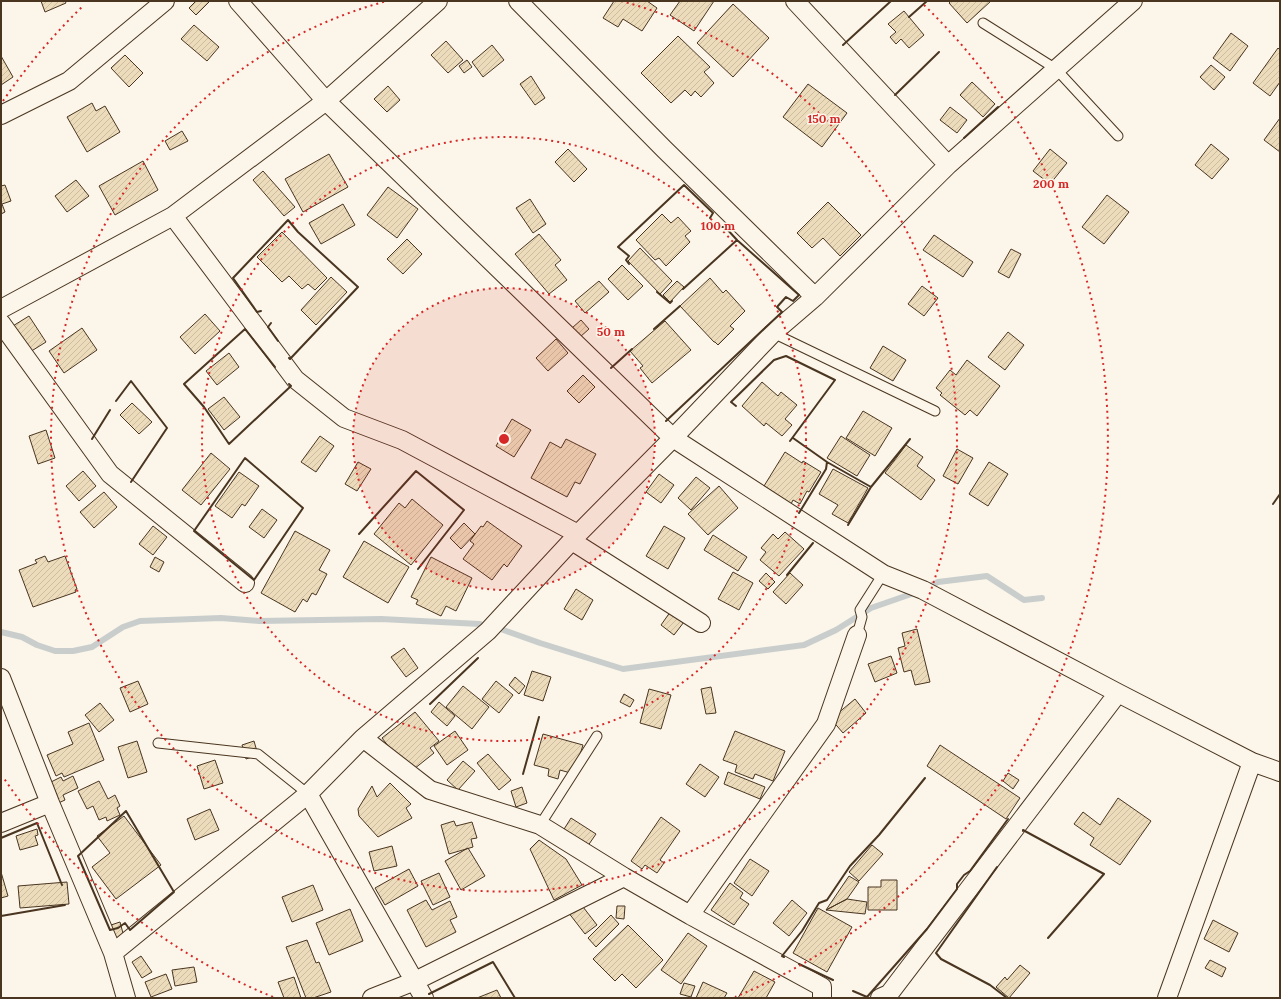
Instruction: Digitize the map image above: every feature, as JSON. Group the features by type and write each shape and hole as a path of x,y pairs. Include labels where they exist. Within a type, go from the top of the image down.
{"street":[{"path":"1,115 69,81 165,1"},
{"path":"238,1 326,101 673,438 883,574 923,590 1252,762 1280,772"},
{"path":"1,309 173,216 326,101 438,1"},
{"path":"518,1 664,149 815,297"},
{"path":"795,1 948,165"},
{"path":"113,953 308,794 363,738 488,631 575,538 773,334 815,297 948,165 1133,1"},
{"path":"173,216 294,379 344,418 402,440 575,538 700,624"},
{"path":"1,323 110,474 245,583"},
{"path":"690,915 826,724 857,635"},
{"path":"1,678 50,803 113,953 126,998"},
{"path":"880,998 889,994 1118,693"},
{"path":"363,738 430,790 540,825 624,877 690,915 822,987 822,998"},
{"path":"1167,998 1252,762"},
{"path":"308,794 416,981 424,998"},
{"path":"1,823 50,803"},
{"path":"372,998 416,981 624,877"}],"lane":[{"path":"983,23 1056,69 1118,136"},
{"path":"773,334 935,411"},
{"path":"857,635 861,614 883,574"},
{"path":"540,825 597,736"},
{"path":"158,743 258,754 308,794"}],"building":[{"path":"41,1 65,1 66,3 45,12"},
{"path":"196,1 210,1 196,15 189,8"},
{"path":"614,1 647,1 657,8 642,31 623,19 618,27 603,18"},
{"path":"680,1 714,1 694,31 670,15"},
{"path":"951,1 991,1 967,23 949,3"},
{"path":"733,4 769,38 733,77 697,43"},
{"path":"904,11 924,35 909,48 901,39 896,44 890,37 896,32 888,24"},
{"path":"194,25 219,47 207,61 181,39"},
{"path":"1231,33 1248,46 1230,71 1213,58"},
{"path":"678,36 710,67 704,72 714,83 701,97 695,91 691,96 685,90 671,103 641,73"},
{"path":"446,41 463,60 448,73 431,55"},
{"path":"492,45 504,60 483,77 472,62"},
{"path":"1278,48 1280,50 1280,82 1270,96 1253,83"},
{"path":"125,55 143,73 129,87 111,68"},
{"path":"1,56 13,77 1,85"},
{"path":"467,60 472,67 464,73 459,66"},
{"path":"1211,65 1225,77 1214,90 1200,77"},
{"path":"531,76 545,98 535,105 520,84"},
{"path":"972,82 995,104 983,117 960,95"},
{"path":"808,84 847,113 822,147 783,117"},
{"path":"388,86 400,100 387,112 374,99"},
{"path":"92,103 96,111 105,106 120,132 87,152 67,117"},
{"path":"950,107 967,120 957,133 940,120"},
{"path":"1280,118 1280,152 1264,140"},
{"path":"182,131 188,141 170,150 165,141"},
{"path":"1211,144 1229,159 1212,179 1195,165"},
{"path":"568,149 587,169 574,182 555,162"},
{"path":"1050,149 1067,163 1050,184 1033,171"},
{"path":"329,154 348,187 303,212 285,179"},
{"path":"143,161 158,190 115,215 99,186"},
{"path":"263,171 295,207 284,216 253,180"},
{"path":"76,180 89,196 67,212 55,196"},
{"path":"5,185 11,201 2,204 5,212 1,214 1,186"},
{"path":"388,187 418,209 397,238 367,215"},
{"path":"1107,195 1129,212 1104,244 1082,227"},
{"path":"530,199 546,224 533,233 516,208"},
{"path":"828,202 861,235 840,256 823,238 812,248 797,233"},
{"path":"343,204 355,225 321,244 309,223"},
{"path":"662,214 671,223 678,217 691,231 685,236 690,242 666,266 659,258 655,260 636,240"},
{"path":"282,232 327,278 315,290 308,284 302,289 289,276 282,282 257,257"},
{"path":"539,234 561,260 555,265 567,280 549,294 515,254"},
{"path":"934,235 973,262 963,277 923,250"},
{"path":"407,239 422,254 403,274 387,259"},
{"path":"640,248 672,281 660,294 628,261"},
{"path":"1011,249 1021,254 1009,278 998,272"},
{"path":"622,265 643,286 628,300 608,279"},
{"path":"331,277 347,292 316,325 301,310"},
{"path":"710,278 723,293 726,290 745,311 730,326 734,329 718,345 680,306"},
{"path":"599,281 609,292 585,313 575,301"},
{"path":"677,281 684,287 670,302 663,295"},
{"path":"922,286 938,298 924,316 908,304"},
{"path":"205,314 220,331 195,354 180,337"},
{"path":"29,316 46,342 25,355 8,329"},
{"path":"581,320 589,329 580,337 572,328"},
{"path":"665,321 691,350 652,383 640,368 643,366 630,351"},
{"path":"82,328 97,350 64,373 49,351"},
{"path":"1008,332 1024,345 1005,370 988,357"},
{"path":"556,339 568,353 548,371 536,358"},
{"path":"883,346 906,360 893,381 870,368"},
{"path":"229,353 239,367 217,385 206,371"},
{"path":"967,360 1000,386 977,416 970,410 965,415 940,395 942,393 936,388 950,370 956,375"},
{"path":"583,375 595,387 579,403 567,391"},
{"path":"762,382 778,396 781,392 797,405 785,419 792,425 782,436 766,423 764,426 742,406"},
{"path":"224,397 240,417 224,430 208,409"},
{"path":"132,403 152,422 139,434 120,415"},
{"path":"863,411 892,428 875,456 846,438"},
{"path":"512,419 531,430 514,457 496,446"},
{"path":"46,430 55,458 38,464 29,436"},
{"path":"320,436 334,446 316,472 301,462"},
{"path":"841,436 870,455 857,476 827,458"},
{"path":"566,439 596,454 580,484 575,482 567,497 531,478 550,442 561,448"},
{"path":"906,445 923,457 917,466 935,480 921,500 885,473"},
{"path":"957,449 973,458 958,484 943,476"},
{"path":"785,452 802,463 803,461 821,472 809,492 807,491 800,504 793,500 791,504 764,486"},
{"path":"211,453 230,469 201,505 182,490"},
{"path":"358,462 371,469 357,491 345,484"},
{"path":"989,462 1008,474 988,506 969,494"},
{"path":"833,469 868,488 848,523 832,514 838,505 819,494"},
{"path":"83,471 96,486 79,501 66,486"},
{"path":"239,472 259,486 245,506 242,504 232,518 215,506"},
{"path":"659,474 674,485 661,503 646,492"},
{"path":"696,477 710,488 691,510 678,498"},
{"path":"719,486 738,508 708,535 688,514"},
{"path":"104,492 117,507 94,528 80,512"},
{"path":"412,499 443,525 411,565 374,534 399,503 405,508"},
{"path":"262,509 277,520 264,538 249,527"},
{"path":"487,521 522,546 507,567 504,564 492,580 463,559 474,544 470,541 481,526 483,527"},
{"path":"464,523 475,534 461,549 450,538"},
{"path":"153,526 167,537 153,555 139,544"},
{"path":"664,526 685,538 668,569 646,556"},
{"path":"295,531 330,550 319,570 327,574 316,595 312,593 307,602 303,599 295,612 261,593"},
{"path":"785,532 804,549 779,576 760,560 766,552 761,548 773,534 778,539"},
{"path":"713,535 747,557 738,571 704,550"},
{"path":"364,541 409,567 388,603 343,577"},
{"path":"45,556 48,562 65,556 77,589 75,590 76,592 33,607 19,570 37,563 35,560"},
{"path":"155,557 164,562 159,572 150,567"},
{"path":"431,557 472,578 456,611 446,606 441,616 416,604 418,600 411,597"},
{"path":"733,572 753,583 739,610 718,599"},
{"path":"766,573 775,582 768,589 759,581"},
{"path":"790,573 803,585 786,604 773,592"},
{"path":"576,589 593,600 582,620 564,609"},
{"path":"673,608 687,618 674,635 661,625"},
{"path":"917,629 930,682 915,685 911,670 904,672 898,648 905,646 902,633"},
{"path":"404,648 418,668 406,677 391,657"},
{"path":"891,656 897,673 875,682 868,664"},
{"path":"532,671 551,677 543,701 524,695"},
{"path":"515,677 525,686 519,694 509,685"},
{"path":"138,681 148,704 130,712 120,688"},
{"path":"496,681 513,695 499,713 482,699"},
{"path":"463,686 489,707 472,729 446,707"},
{"path":"711,687 716,713 706,714 701,689"},
{"path":"649,689 671,695 661,729 640,723"},
{"path":"624,694 634,700 630,707 620,702"},
{"path":"855,699 866,713 843,733 831,719"},
{"path":"439,702 455,716 447,726 431,712"},
{"path":"100,703 114,720 99,732 85,715"},
{"path":"415,712 439,741 430,748 434,753 409,773 382,738"},
{"path":"89,723 104,760 64,777 62,773 56,776 47,755 73,744 68,732"},
{"path":"455,731 468,750 447,765 434,746"},
{"path":"735,731 785,751 773,781 755,774 753,779 735,772 737,765 723,760"},
{"path":"543,734 583,745 574,774 560,770 558,779 548,776 549,769 534,765"},
{"path":"137,741 147,772 128,778 118,747"},
{"path":"254,741 258,755 246,759 242,745"},
{"path":"940,745 1020,798 1006,819 927,766"},
{"path":"488,754 511,780 499,790 477,763"},
{"path":"215,760 223,783 204,789 197,766"},
{"path":"463,761 475,771 458,790 447,780"},
{"path":"700,764 719,777 705,797 686,784"},
{"path":"728,772 765,787 760,799 724,784"},
{"path":"1008,773 1019,780 1013,789 1003,781"},
{"path":"73,776 78,788 63,795 65,800 54,805 45,785 61,777 63,781"},
{"path":"99,781 108,799 115,795 120,806 117,808 120,815 107,821 106,817 99,820 93,806 87,809 78,791"},
{"path":"390,783 411,804 406,808 412,818 378,837 359,816 358,809 372,786 377,797"},
{"path":"522,787 527,803 516,807 511,791"},
{"path":"1118,798 1151,821 1120,865 1090,845 1094,838 1074,824 1083,812 1100,825"},
{"path":"210,809 219,830 195,840 187,819"},
{"path":"124,816 161,865 116,899 92,867 110,853 97,836"},
{"path":"661,817 680,831 660,860 664,863 657,873 645,865 642,869 631,861"},
{"path":"571,818 596,834 585,850 561,834"},
{"path":"454,821 456,826 472,822 477,838 471,839 473,847 449,854 441,825"},
{"path":"37,829 38,835 35,836 38,845 20,850 16,836"},
{"path":"539,840 566,859 582,885 554,900 530,849"},
{"path":"872,845 883,854 859,881 849,872"},
{"path":"392,846 397,866 374,871 369,852"},
{"path":"468,848 485,876 461,890 445,861"},
{"path":"750,859 769,871 752,896 734,883"},
{"path":"409,869 418,886 385,905 375,888"},
{"path":"1,872 8,896 1,898"},
{"path":"439,873 450,897 433,905 421,881"},
{"path":"849,876 859,882 847,899 826,910"},
{"path":"881,880 897,880 897,910 868,910 868,887 881,887"},
{"path":"67,882 69,904 20,908 18,886"},
{"path":"730,883 743,893 740,898 749,904 734,925 711,910"},
{"path":"313,885 323,910 292,922 282,897"},
{"path":"847,899 867,902 865,914 826,910"},
{"path":"426,900 432,910 450,901 457,917 450,920 456,932 426,947 407,910"},
{"path":"792,900 807,913 789,936 773,923"},
{"path":"580,903 597,925 585,934 568,912"},
{"path":"617,906 625,906 624,919 616,918"},
{"path":"818,908 852,927 827,972 793,953"},
{"path":"350,909 363,941 329,955 316,923"},
{"path":"611,915 619,924 596,947 588,938"},
{"path":"1213,920 1238,933 1229,952 1204,939"},
{"path":"120,922 124,937 110,942 105,927"},
{"path":"628,925 663,960 636,988 622,974 615,981 593,959"},
{"path":"688,933 707,946 681,984 661,970"},
{"path":"307,940 316,963 319,962 331,992 313,998 306,998 286,947"},
{"path":"141,956 152,972 142,978 132,962"},
{"path":"1210,960 1226,968 1222,977 1205,968"},
{"path":"1020,965 1030,973 1009,998 996,987 1005,977 1007,980"},
{"path":"194,967 197,982 175,986 172,970"},
{"path":"754,971 775,982 766,998 738,998"},
{"path":"166,974 172,989 151,997 145,982"},
{"path":"294,977 301,998 284,998 278,982"},
{"path":"703,982 727,993 724,998 696,998"},
{"path":"684,983 695,986 691,997 680,994"},
{"path":"497,990 501,998 477,998"}],"waterway":[{"path":"925,588 938,582 987,576 1024,600 1042,598"},
{"path":"495,627 623,669 804,645 836,630 871,608 917,592"},
{"path":"1,632 22,637 37,645 55,651 73,651 92,647 123,627 140,621 221,618 259,621 381,619 480,624"}],"wall":[{"path":"843,45 891,1"},
{"path":"909,17 927,1"},
{"path":"895,95 939,52"},
{"path":"964,138 998,107"},
{"path":"629,264 626,260 629,256 618,247 684,185 713,213 710,218"},
{"path":"261,311 257,312 233,278 288,220 298,232 358,287 290,359 289,358"},
{"path":"683,289 737,240 725,227 718,227"},
{"path":"666,421 782,312 777,307 786,297 793,301 799,295 737,240"},
{"path":"657,292 670,303 672,301"},
{"path":"654,329 680,306"},
{"path":"271,323 268,327 278,341"},
{"path":"275,367 245,329 184,384 204,407 229,444 291,386 289,384"},
{"path":"611,368 632,349"},
{"path":"736,406 731,402 774,360 786,356 835,380 790,441"},
{"path":"116,401 131,381 167,428 131,482"},
{"path":"92,439 110,410"},
{"path":"793,438 827,462 826,469 799,513"},
{"path":"871,487 910,439"},
{"path":"245,458 303,508 254,580 194,531 245,458"},
{"path":"827,462 871,487 848,525"},
{"path":"359,534 416,471 464,510 418,569"},
{"path":"1273,504 1280,494"},
{"path":"787,575 813,543"},
{"path":"430,704 478,658"},
{"path":"523,774 539,717"},
{"path":"784,957 782,956 802,931 819,903 827,900 850,866 879,835 925,778"},
{"path":"126,811 174,892 130,930 125,923 118,928 110,930 78,856 126,811"},
{"path":"853,991 867,997 927,929 957,889 957,884 964,875 970,871 1008,819"},
{"path":"1,838 37,823 62,885"},
{"path":"1023,831 1104,874 1048,938"},
{"path":"997,867 936,953 941,959 990,985 1007,998"},
{"path":"1,916 65,905"},
{"path":"429,994 493,962 515,998"},
{"path":"799,964 833,980"}]}
